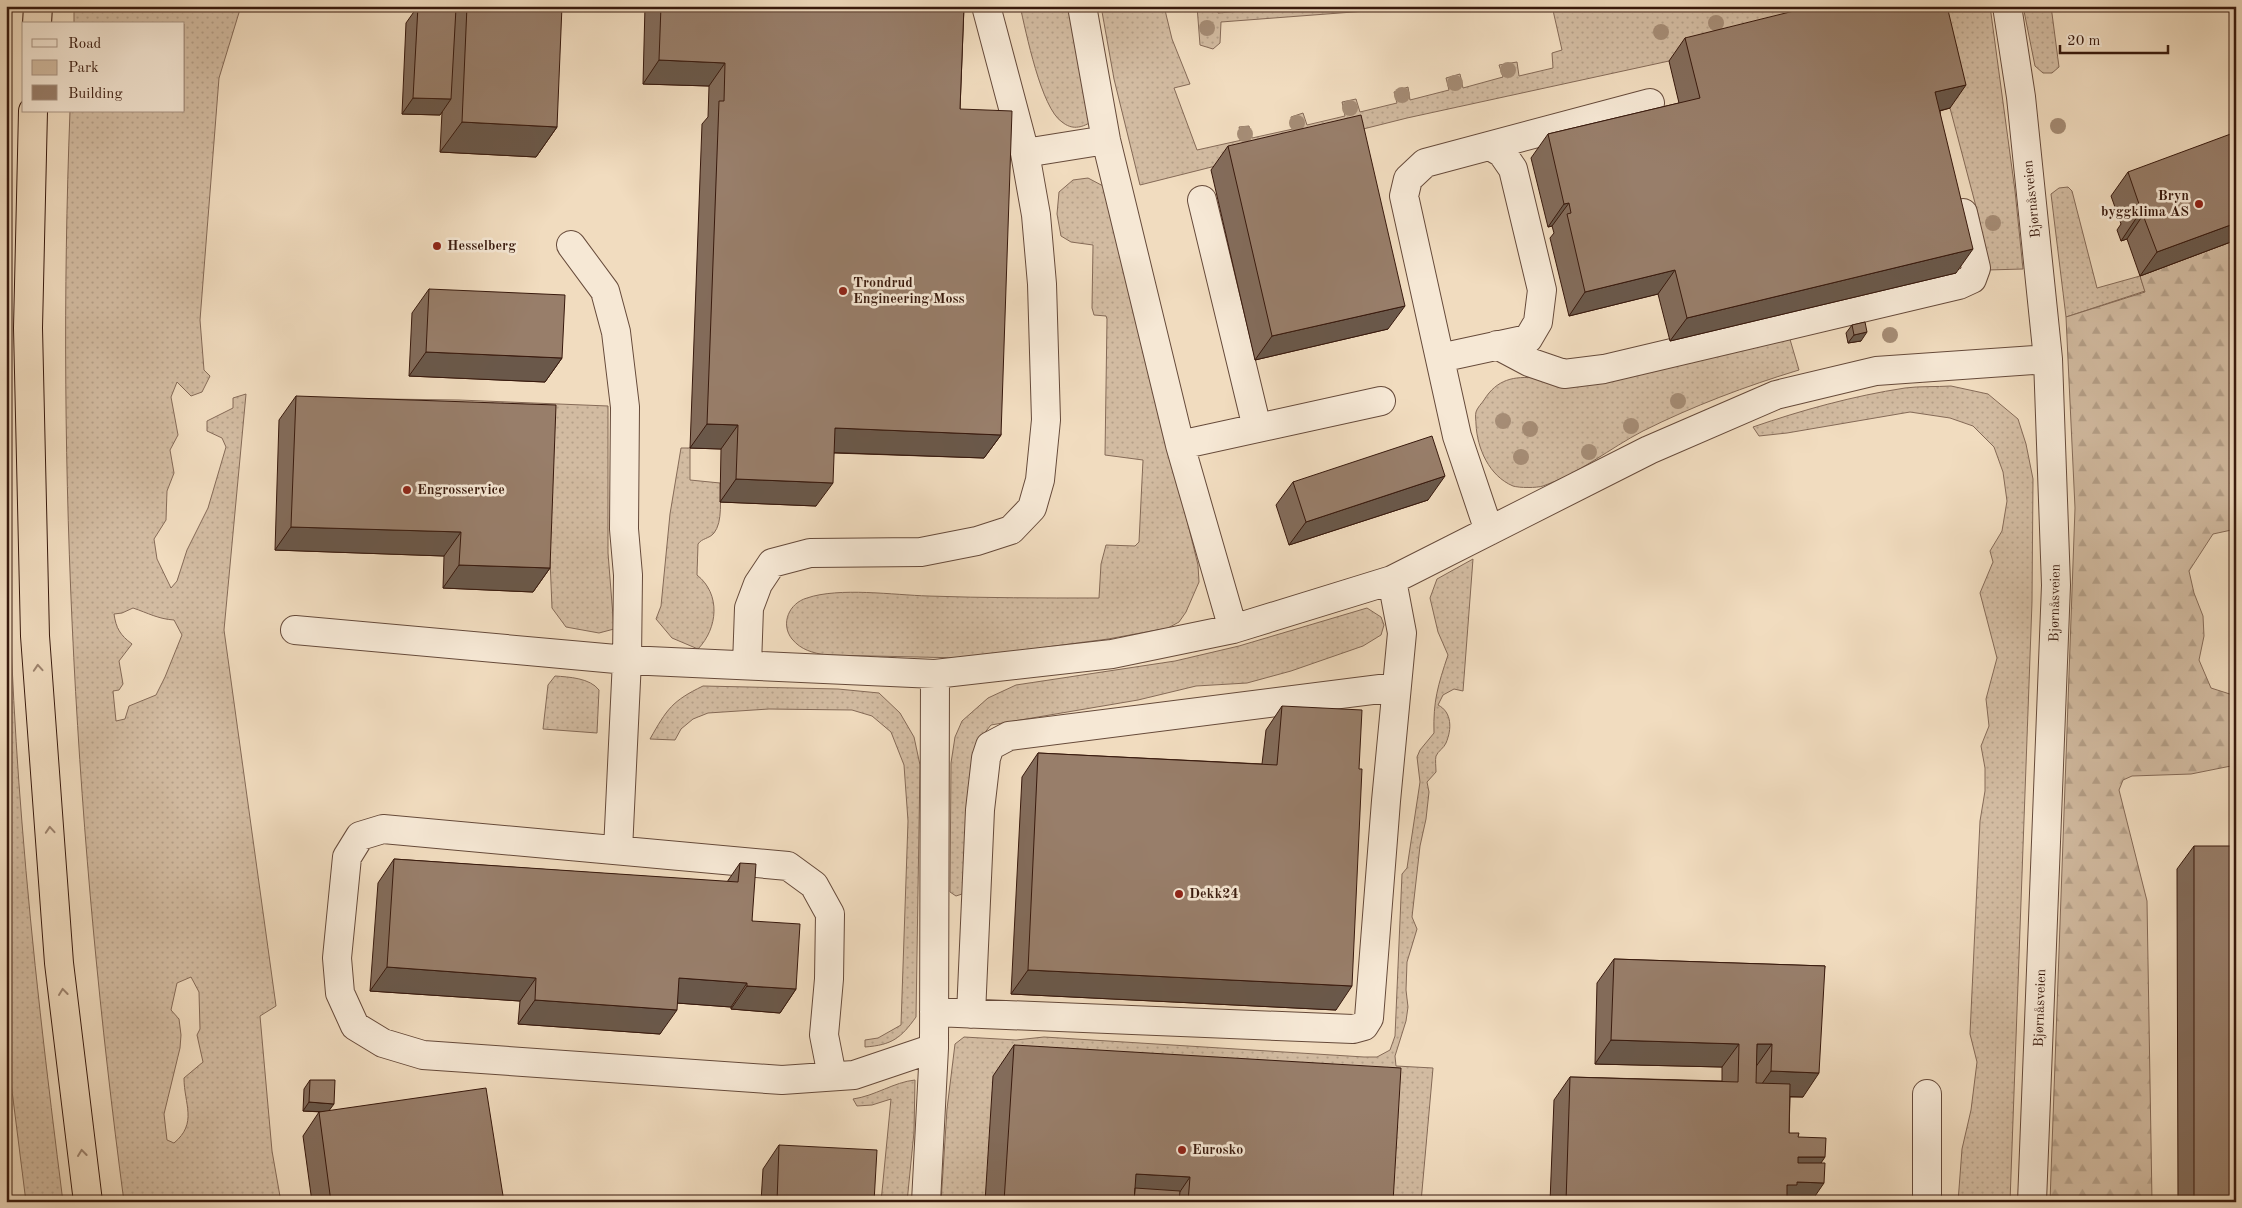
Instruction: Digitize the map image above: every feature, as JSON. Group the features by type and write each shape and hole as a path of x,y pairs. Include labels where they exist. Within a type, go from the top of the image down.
{"highway":[{"path":"37,22 38,6"},
{"path":"33,112 28,328 35,636 59,963 88,1202"}],"street":[{"path":"747,665 749,608 758,584 772,563 810,553 921,552 977,541 1011,530 1032,508 1040,480 1046,420 1045,343 1036,215 1025,153 986,6"},
{"path":"1082,6 1106,140 1180,445 1233,629"},
{"name":"Bjørnåsveien","path":"2007,6 2021,97 2048,359 2056,585 2032,1202"},
{"path":"1489,531 1456,436 1404,196 1408,179 1425,164 1650,104"},
{"path":"1025,153 1106,140"},
{"path":"1440,358 1528,339 1538,322 1542,290 1513,169 1502,152 1490,146"},
{"path":"1497,345 1530,362 1564,374 1604,370 1959,285 1972,279 1976,268 1957,191"},
{"path":"1202,200 1257,428"},
{"path":"571,245 605,291 616,332 625,407 624,528 628,575 627,660 618,850"},
{"path":"296,630 627,660 935,674 1112,654 1233,629 1392,580 1649,450 1776,395 1876,371 2048,359"},
{"path":"1180,445 1381,401"},
{"path":"934,1012 1353,1029 1364,1026 1369,1018 1402,633 1392,580"},
{"path":"926,1202 934,1048 935,674"},
{"path":"971,1014 980,810 986,758 990,746 1009,736 1396,687"},
{"path":"832,1076 824,1034 830,914 814,885 788,866 383,829 360,836 347,857 337,958 340,993 355,1026 384,1042 423,1055 782,1080 854,1075 934,1048"},
{"path":"1926,1202 1927,1094"}],"green space":[{"path":"6,6 12,6 6,163"},
{"path":"74,6 241,6 219,78 200,320 204,370 210,376 202,392 191,396 177,382 171,397 178,435 170,450 174,473 167,491 166,520 154,539 157,559 171,588 177,581 187,550 208,508 226,447 222,438 207,431 207,421 233,408 233,398 246,394 224,630 276,1006 260,1016 272,1151 281,1202 124,1202 93,930 82,794 68,521 66,248 70,112 185,112 185,22 74,22","holes":["133,608 158,617 174,620 182,635 156,695 129,706 125,719 116,721 113,691 119,690 123,684 119,661 132,644 119,631 114,614","191,977 199,992 200,1029 197,1035 203,1062 184,1078 188,1120 186,1128 174,1143 167,1140 164,1114 180,1048 181,1035 179,1019 171,1010 177,983"]},
{"path":"1020,6 1068,6 1091,122 1084,126 1073,127 1066,125 1054,114 1047,102 1035,69"},
{"path":"1101,6 1164,6 1172,39 1190,84 1174,88 1197,150 1242,140 1239,127 1249,126 1252,138 1293,129 1291,117 1303,113 1307,125 1345,116 1342,102 1356,99 1360,112 1397,103 1394,92 1408,87 1410,100 1449,90 1446,78 1460,74 1463,88 1503,77 1499,65 1517,62 1519,76 1553,68 1552,53 1562,50 1552,6 1895,6 1669,61 1407,118 1140,185 1114,79"},
{"path":"1197,6 1218,6 1218,13 1300,6 1432,6 1221,22 1220,43 1213,49 1200,45"},
{"path":"1925,6 1990,6 2015,191 2023,269 1987,270 1979,218"},
{"path":"2023,6 2051,6 2059,67 2052,73 2043,73 2035,66"},
{"path":"1088,178 1105,187 1198,565 1199,582 1186,612 1179,622 1168,628 1108,639 963,658 826,655 803,648 788,633 787,621 788,615 795,604 807,598 850,592 928,596 1099,598 1101,564 1106,545 1135,546 1139,542 1143,460 1105,455 1107,319 1106,316 1094,315 1092,308 1093,245 1071,242 1061,236 1057,214 1059,192 1073,180"},
{"path":"2068,187 2072,191 2097,288 2140,276 2145,291 2066,317 2051,194 2059,188"},
{"path":"2236,240 2236,529 2213,534 2189,571 2194,593 2203,616 2204,636 2199,660 2211,688 2236,696 2236,765 2191,774 2132,776 2123,780 2119,790 2147,901 2152,1202 2050,1202 2075,508 2066,317 2145,292 2140,276"},
{"path":"1789,336 1799,370 1681,413 1643,431 1569,475 1543,486 1513,486 1497,475 1482,452 1477,433 1476,412 1489,393 1500,383 1507,380 1536,378"},
{"path":"1951,386 1988,394 2018,419 2026,444 2033,479 2032,602 2010,1202 1958,1202 1962,1149 1971,1110 1977,1062 1970,1034 1980,821 1985,791 1985,768 1981,746 1989,726 1986,699 1997,658 1980,593 1993,562 1990,551 2002,531 2007,501 2003,472 1994,447 1973,426 1950,418 1910,412 1759,436 1753,427 1809,409 1866,395 1911,387"},
{"path":"311,398 459,400 608,406 608,553 614,629 599,633 566,627 552,608 550,559 534,555"},
{"path":"681,448 690,448 690,480 720,483 719,523 712,535 698,544 697,575 710,592 714,611 710,631 698,649 672,638 656,619 661,606 670,514"},
{"path":"6,496 12,660 22,823 40,1013 63,1202 26,1202 6,1043"},
{"path":"1473,559 1463,691 1454,689 1443,695 1438,705 1446,712 1450,721 1450,727 1445,745 1436,756 1436,772 1427,782 1429,792 1426,819 1420,846 1412,917 1417,929 1407,962 1406,990 1408,1007 1406,1021 1395,1056 1396,1066 1433,1068 1421,1202 941,1202 947,1109 955,1044 964,1037 1016,1040 1044,1037 1364,1057 1377,1057 1390,1050 1395,1036 1402,874 1407,868 1420,782 1417,757 1420,750 1434,733 1434,712 1437,693 1448,655 1438,632 1430,598 1437,579"},
{"path":"1367,608 1381,617 1384,625 1381,635 1363,646 1291,671 1247,683 1196,686 1138,700 991,725 982,736 965,888 962,894 956,896 950,892 951,763 955,737 962,721 988,698 1016,685 1175,661 1239,646"},
{"path":"555,676 585,681 599,690 597,733 543,729 548,685"},
{"path":"703,686 838,689 879,693 900,713 914,737 920,765 916,1017 906,1030 895,1039 865,1047 865,1040 878,1038 901,1025 908,821 904,765 891,732 872,716 852,710 769,709 708,713 693,719 681,729 675,740 650,739 661,720 677,701"},
{"path":"915,1080 914,1132 907,1202 881,1202 891,1099 872,1105 857,1106 853,1099 900,1083"}],"building":[{"path":"418,6 456,8 451,99 413,98"},
{"path":"467,6 562,6 557,127 462,122"},
{"name":"Trondrud Engineering Moss","path":"661,6 964,6 960,109 1012,111 1001,435 835,428 833,483 736,479 738,425 707,424 719,101 724,101 725,63 659,60"},
{"path":"1814,6 1947,6 1966,85 1935,92 1973,249 1687,318 1675,270 1585,292 1567,214 1571,213 1569,203 1564,204 1548,134 1700,98 1685,38"},
{"path":"1361,115 1405,306 1272,336 1228,146"},
{"path":"2236,132 2236,223 2157,252 2143,215 2137,217 2133,206 2139,204 2128,172"},
{"path":"429,289 565,295 562,358 426,352"},
{"path":"1865,322 1867,332 1854,335 1852,325"},
{"name":"Engrosservice","path":"296,396 556,405 550,568 459,565 461,532 291,527"},
{"path":"1432,436 1445,476 1306,522 1293,482"},
{"name":"Dekk24","path":"1282,706 1362,710 1359,769 1362,769 1352,986 1028,970 1038,753 1277,765"},
{"path":"2194,846 2236,846 2236,1202 2194,1202"},
{"path":"394,859 738,882 740,863 756,864 752,921 800,924 796,989 747,986 747,983 679,978 677,1010 535,1000 536,978 387,967"},
{"path":"1614,959 1825,966 1819,1073 1771,1071 1772,1044 1757,1044 1756,1083 1790,1084 1789,1133 1799,1133 1798,1137 1826,1138 1825,1157 1798,1157 1798,1163 1825,1163 1824,1183 1797,1182 1797,1185 1787,1185 1787,1202 1566,1202 1570,1077 1738,1082 1739,1044 1611,1040"},
{"name":"Eurosko","path":"1014,1045 1401,1068 1393,1202 1188,1202 1190,1177 1136,1174 1134,1202 1004,1202"},
{"path":"310,1080 335,1080 334,1104 309,1102"},
{"path":"486,1088 504,1202 331,1202 319,1112"},
{"path":"779,1145 877,1150 874,1202 777,1202"},
{"path":"1135,1188 1180,1191 1179,1202 1134,1202"}],"place":[{"name":"Bryn byggklima AS","path":"2199,204"},
{"name":"Hesselberg","path":"437,246"},
{"name":"Trondrud Engineering Moss","path":"843,291"},
{"name":"Engrosservice","path":"407,490"},
{"name":"Dekk24","path":"1179,894"},
{"name":"Eurosko","path":"1182,1150"}]}
